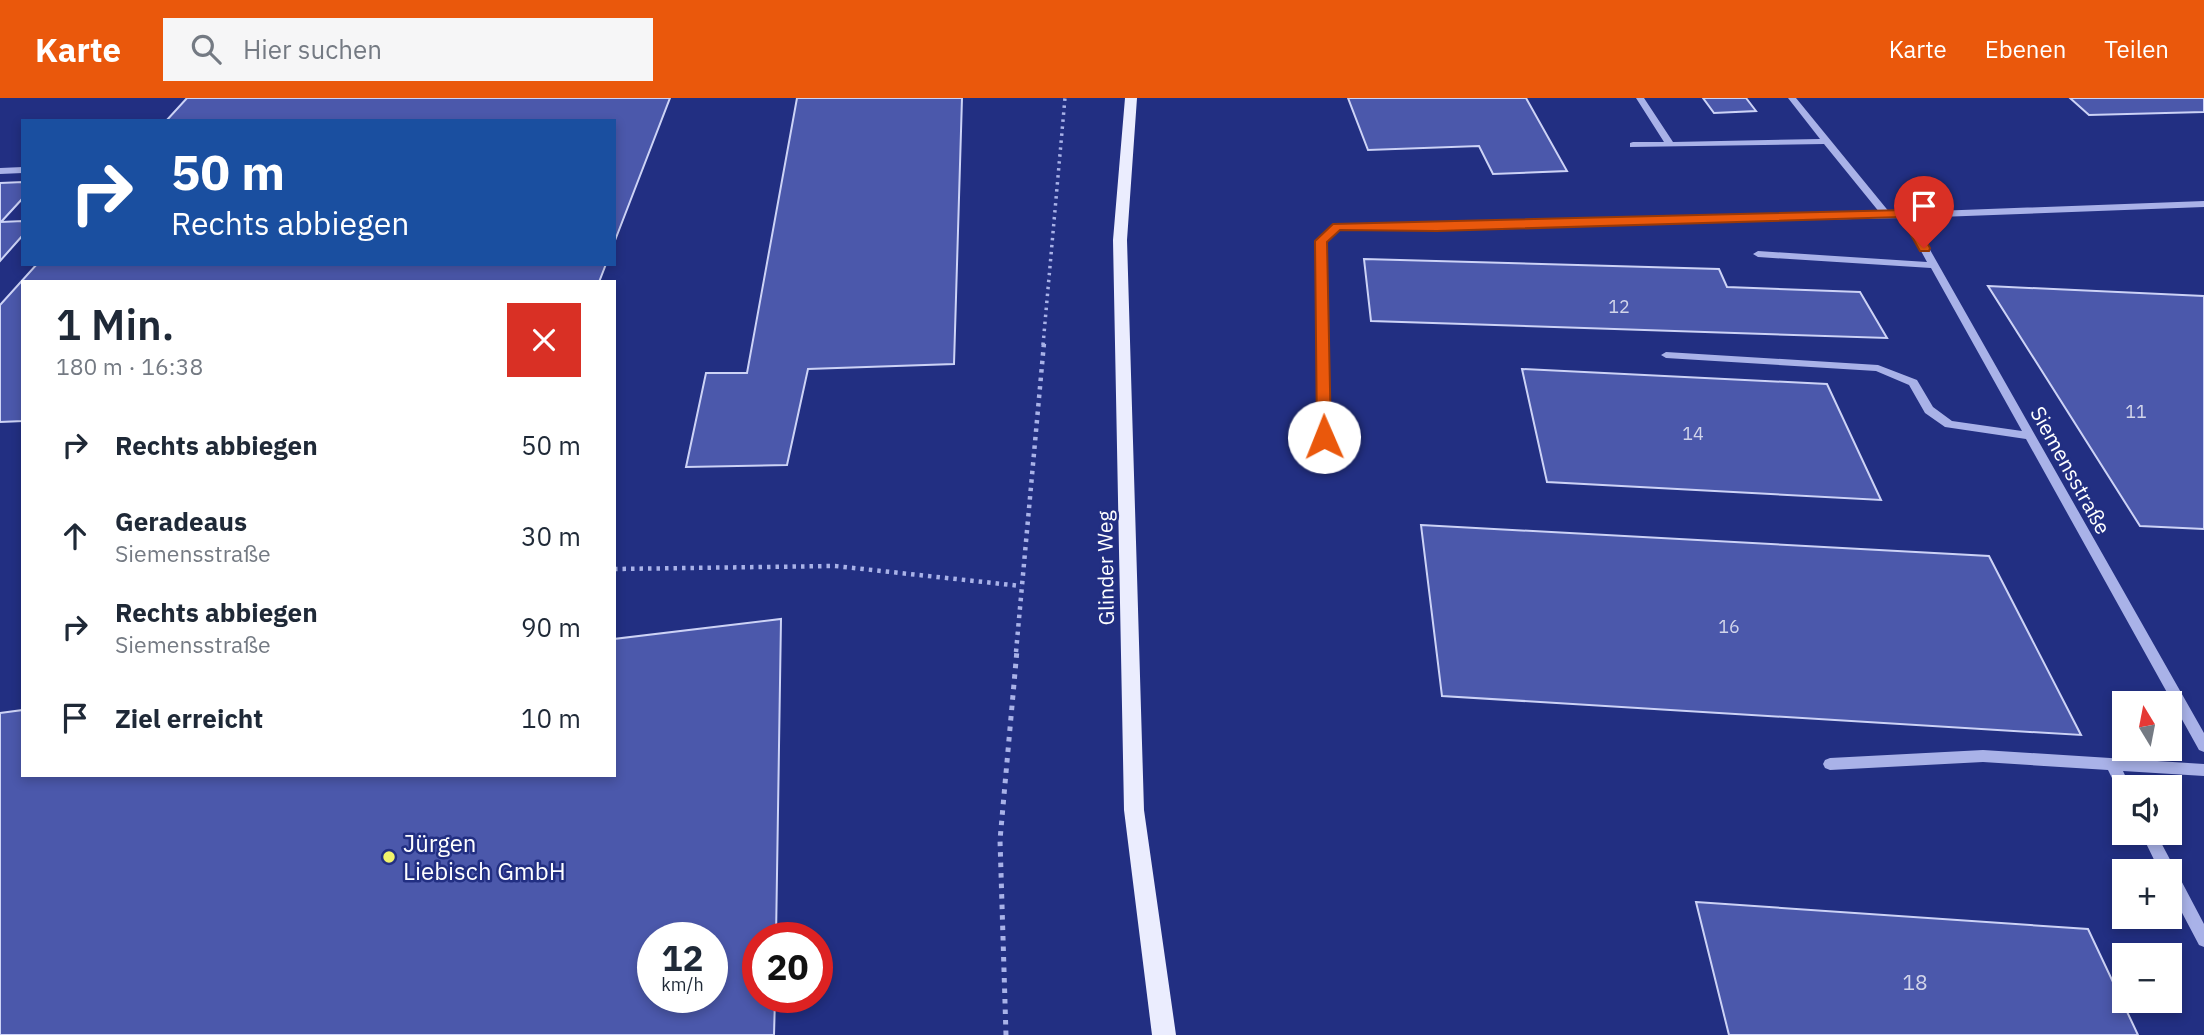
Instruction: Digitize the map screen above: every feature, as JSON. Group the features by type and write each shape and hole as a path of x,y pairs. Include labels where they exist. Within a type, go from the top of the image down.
{"main road":[{"name":"Glinder Weg","path":"1131,98 1120,240 1134,810 1164,1035"}],"street":[{"path":"1640,98 1670,144"},
{"path":"1791,98 1887,216"},
{"path":"1633,145 1826,141"},
{"path":"0,171 21,170"},
{"path":"1324,437 1321,241 1337,226 1437,227 1887,216 2204,204"},
{"name":"Siemensstraße","path":"1905,214 2204,746"},
{"path":"1758,254 1934,265"},
{"path":"1666,355 1878,368 1913,383 1929,410 1949,424 2030,436"},
{"path":"1830,764 1983,756 2204,770"},
{"path":"2112,764 2118,775"},
{"path":"2182,898 2204,940"}],"path":[{"path":"1006,1035 1000,840 1065,98"},
{"path":"616,569 835,566 1021,586"}],"building":[{"path":"187,98 670,98 616,238 616,119 168,119"},
{"path":"797,98 962,98 954,364 808,369 787,465 686,467 706,373 747,373"},
{"path":"1348,98 1526,98 1567,171 1493,174 1479,146 1368,150"},
{"path":"1703,98 1746,98 1756,111 1714,113"},
{"path":"2070,98 2204,98 2204,112 2089,115"},
{"path":"21,182 21,200 1,222 21,221 21,237 0,261 0,183"},
{"path":"1364,259 1719,269 1727,287 1860,292 1887,338 1371,321"},
{"path":"35,266 605,266 600,280 23,280"},
{"path":"21,282 21,421 0,422 0,305"},
{"path":"1988,286 2204,296 2204,529 2140,526"},
{"path":"1522,369 1827,384 1881,500 1547,482"},
{"path":"1421,525 1989,556 2081,735 1442,696"},
{"name":"Jürgen Liebisch GmbH","path":"781,619 776,922 742,922 742,1013 775,1013 774,1035 0,1035 0,713 21,710 21,777 616,777 616,639"},
{"path":"1696,902 2088,929 2112,980 2112,1013 2128,1013 2138,1035 1729,1035"}],"place":[{"name":"Jürgen Liebisch GmbH","path":"389,857"}],"route":[{"path":"1324,437 1321,241 1337,226 1437,227 1905,214 1924,248"}]}
